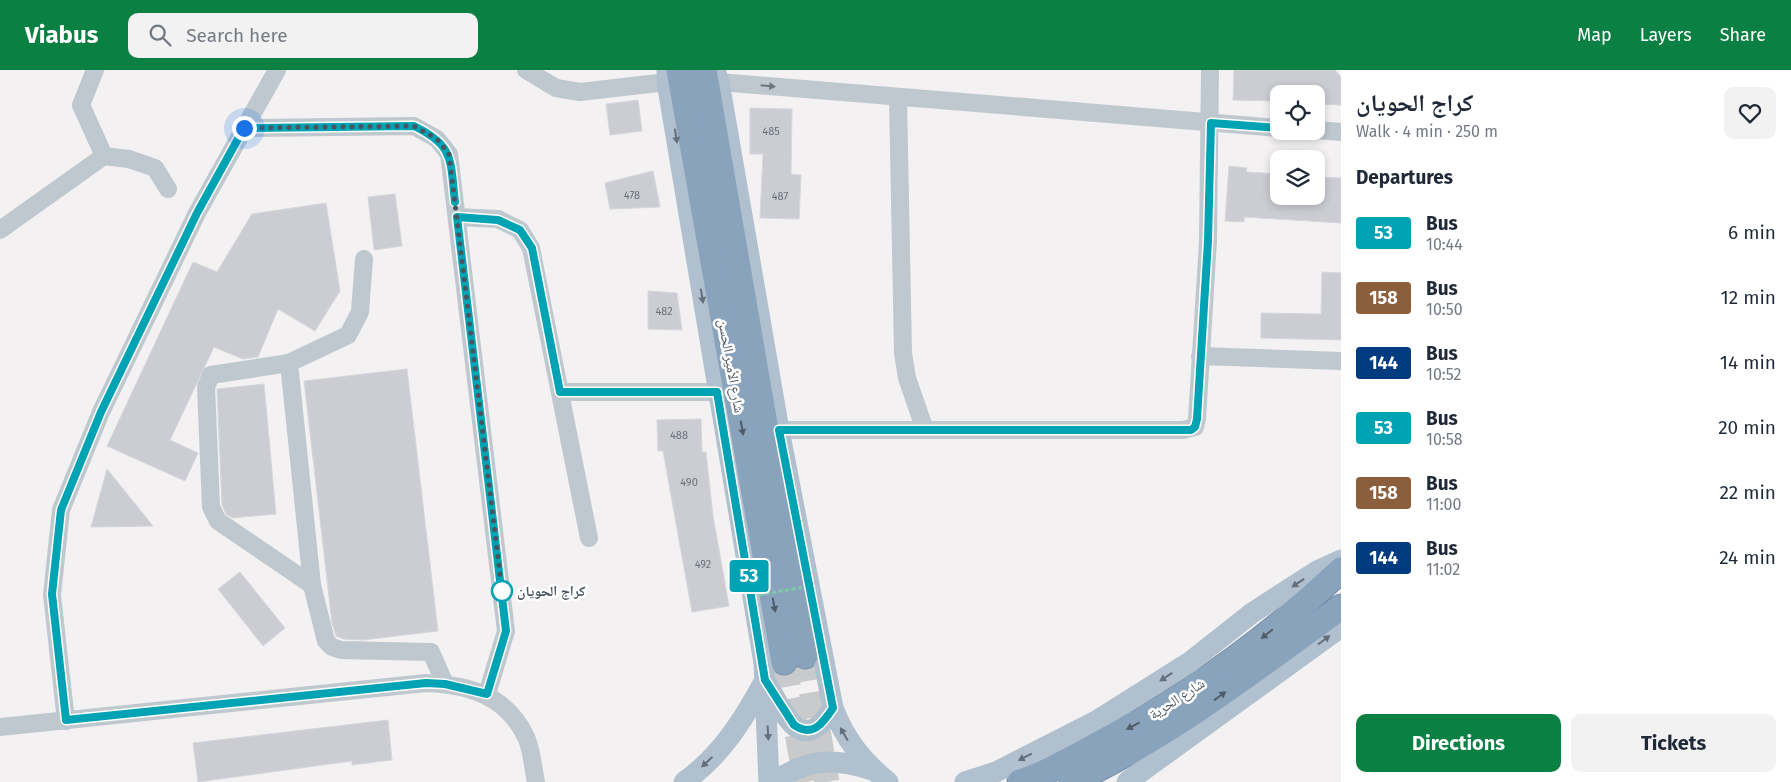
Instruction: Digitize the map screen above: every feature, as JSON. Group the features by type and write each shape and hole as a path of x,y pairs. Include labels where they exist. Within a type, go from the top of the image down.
{"highway":[{"name":"شارع الأمير الحسن","path":"671,74 794,659 713,74"},
{"name":"شارع الحرية","path":"1020,782 1080,754 1145,720 1204,682 1318,592 1341,570"},
{"name":"شارع الحرية","path":"1072,782 1149,742 1207,706 1341,607"}],"main road":[{"path":"671,74 717,392 753,596 765,680 771,782 793,769 820,761 848,762 881,777"},
{"path":"713,74 833,708 841,729 854,750 881,777"},
{"path":"965,782 996,772 1098,720 1190,662 1252,613 1316,570 1341,560"},
{"path":"1121,782 1135,776 1218,718 1341,627"},
{"path":"765,680 789,721 800,730 814,730 820,727 833,708"},
{"path":"684,782 717,753 736,730 765,680"}],"street":[{"path":"95,70 81,105 104,156"},
{"path":"66,720 52,594 61,510 101,412 197,213 277,70"},
{"path":"526,70 556,88 580,92 671,74"},
{"path":"779,430 1191,430 1195,427 1208,241 1211,123 1210,70"},
{"path":"713,74 898,98 1270,127"},
{"path":"898,98 903,353 907,378 925,430"},
{"path":"244,128 414,126 437,139 449,154 506,631 487,694"},
{"path":"1325,131 1341,132"},
{"path":"0,230 104,156 129,159 155,168 168,189"},
{"path":"457,217 498,220 520,230 532,248 589,538"},
{"path":"312,585 218,521 210,507 206,387 208,378 211,375 289,363 348,335 360,312 364,259"},
{"path":"1200,356 1341,361"},
{"path":"289,363 312,585 326,641 332,647 341,650 431,652 445,684"},
{"path":"560,392 717,392"},
{"path":"0,727 426,683 445,684 487,694 510,711 527,738 536,782"}],"path":[{"path":"753,596 810,586"}],"building":[{"path":"1234,70 1335,70 1341,77 1341,105 1325,104 1325,85 1270,85 1270,101 1233,100"},
{"path":"638,100 642,131 610,135 606,104"},
{"path":"750,108 792,109 791,174 801,175 799,219 760,218 763,154 750,154"},
{"path":"1229,166 1247,168 1246,172 1270,173 1270,205 1325,205 1325,177 1341,178 1341,223 1244,217 1244,222 1225,221"},
{"path":"653,171 660,207 610,209 605,183"},
{"path":"395,194 402,246 374,250 368,197"},
{"path":"326,203 340,291 315,331 278,309 258,357 243,359 214,347 170,440 198,453 185,481 107,446 193,262 217,272 252,214"},
{"path":"1322,272 1341,273 1341,340 1261,338 1261,313 1321,314"},
{"path":"648,291 677,293 682,330 648,329"},
{"path":"407,369 438,631 363,640 343,639 336,636 332,623 304,381"},
{"path":"264,384 276,514 232,518 226,514 222,505 217,389"},
{"path":"701,419 702,452 706,452 713,516 729,606 692,612 663,451 658,451 657,420"},
{"path":"107,469 153,526 91,527"},
{"path":"240,572 285,628 263,646 218,589"},
{"path":"388,720 392,760 352,765 352,761 198,782 193,743"}],"tunnel":[{"path":"805,656 827,782"},
{"path":"784,662 806,782"}],"bus line":[{"name":"53","path":"455,202 449,154 437,139 414,126 244,128 197,213 101,412 61,510 52,594 66,720 426,683 445,684 487,694 506,631 457,217 498,220 520,230 532,248 560,392 717,392 756,613 765,680 789,721 800,730 814,730 820,727 833,708 779,430 1191,430 1195,427 1197,419 1208,241 1211,123 1270,127"}],"place":[{"name":"كراج الحويان","path":"502,591"}],"route":[{"path":"244,128 414,126 437,139 449,154 502,591"}]}
